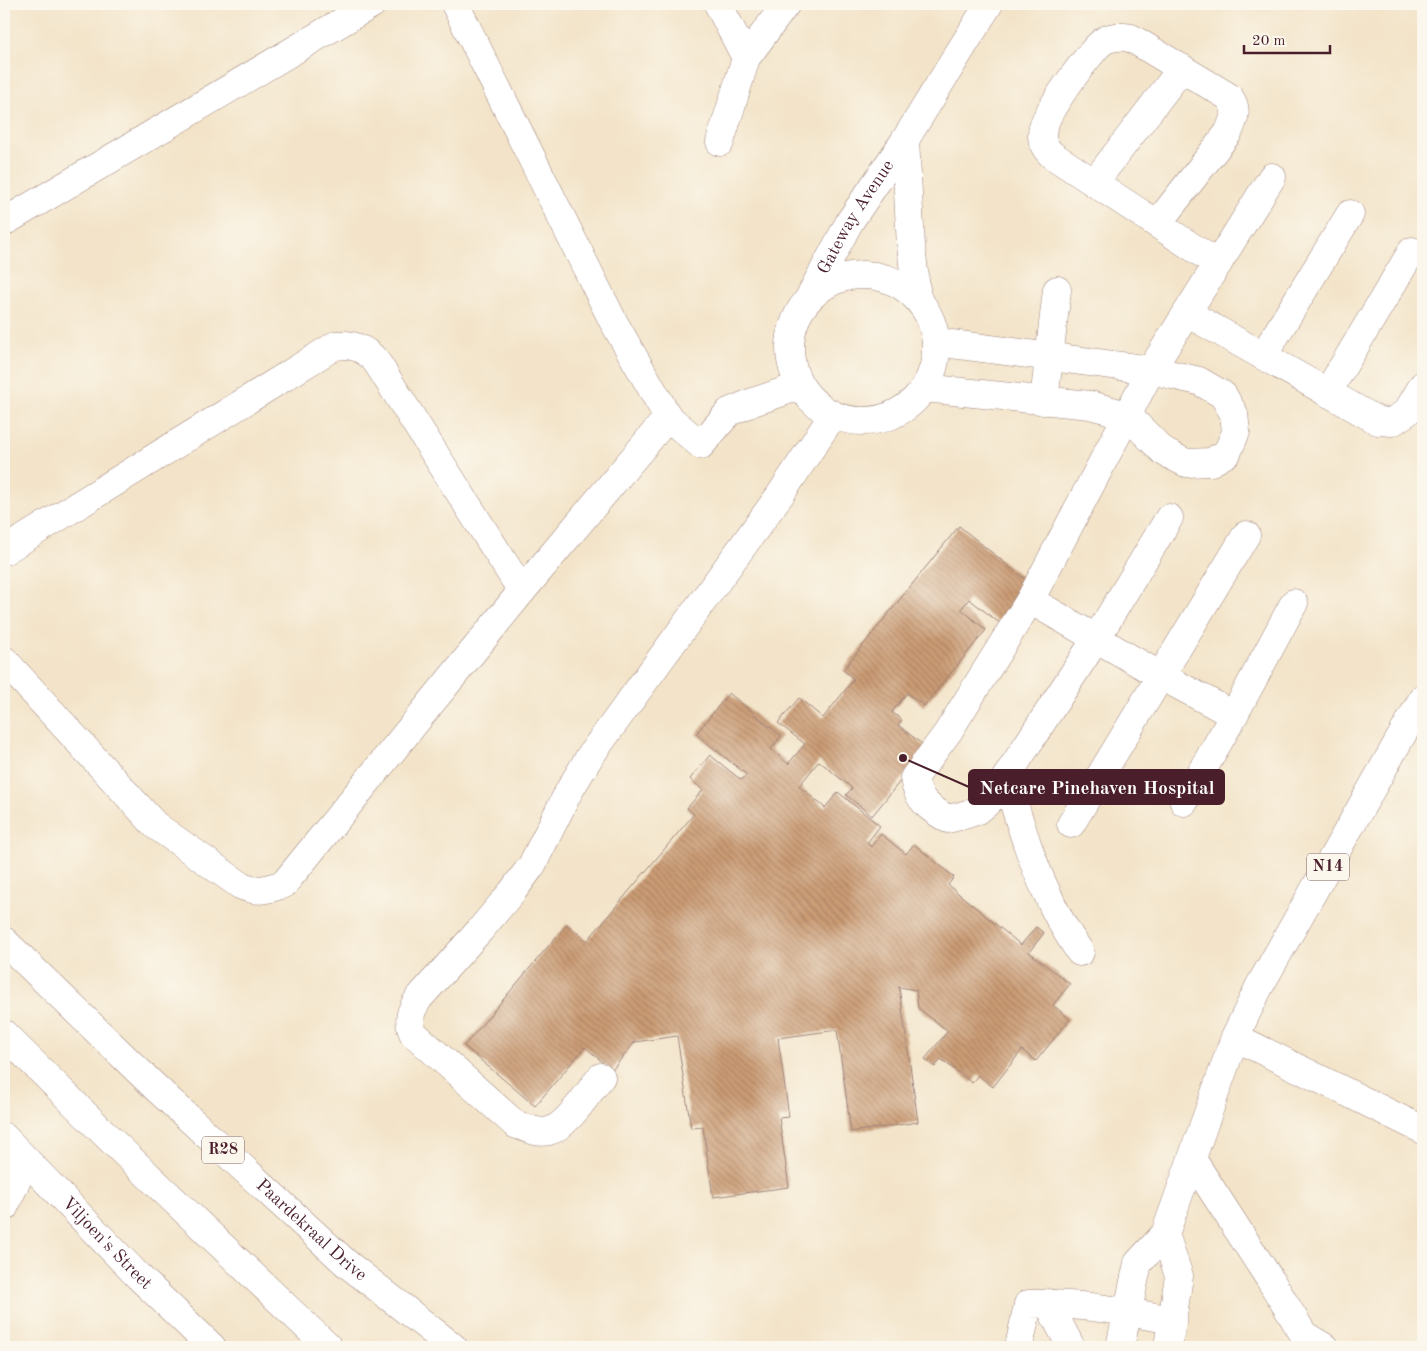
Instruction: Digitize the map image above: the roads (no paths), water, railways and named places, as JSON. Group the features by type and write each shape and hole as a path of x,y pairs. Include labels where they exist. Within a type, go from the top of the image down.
{"main road":[{"path":"4,222 372,4"},
{"path":"455,4 613,321 668,417 701,445 729,412 800,386"},
{"path":"718,4 746,58"},
{"path":"720,142 746,58 786,4"},
{"name":"Gateway Avenue","path":"810,297 850,221 905,140 989,4"},
{"path":"1157,224 1228,133 1234,120 1234,102 1229,97 1131,38 1121,36 1104,40 1097,46 1065,89 1046,119 1042,135 1044,146 1052,155 1094,183 1218,264"},
{"path":"1094,183 1182,68"},
{"name":"Gateway Avenue","path":"905,140 911,246 917,298"},
{"path":"1169,518 1096,639 986,806 973,813 948,819 933,811 922,802 915,787 914,778 948,732 1030,600 1151,370 1272,177"},
{"path":"1263,356 1350,214"},
{"path":"1328,393 1412,251"},
{"path":"852,275 876,275 898,283 917,298 930,319 936,342 934,366 924,388 910,403 893,414 873,420 853,420 833,415 814,402 800,386 791,365 790,340 796,317 810,297 828,282 852,275"},
{"path":"1044,400 1057,290"},
{"path":"1187,313 1378,421 1392,422 1407,412 1423,385"},
{"path":"924,388 1090,405 1127,415 1164,452 1186,463 1211,462 1227,453 1236,432 1234,414 1223,395 1199,381 1151,370 936,342"},
{"path":"4,551 336,345 349,344 360,348 376,361 522,591"},
{"path":"601,1077 563,1124 549,1131 532,1131 515,1124 414,1033 409,1020 412,1008 512,892 532,865 569,790 590,756 780,495 833,415"},
{"path":"4,660 155,825 240,885 252,890 263,891 284,884 522,591 668,417"},
{"path":"1071,824 1246,535"},
{"path":"1030,600 1161,676 1234,715"},
{"path":"1184,802 1234,715 1294,603"},
{"name":"N14","path":"1120,1347 1138,1263 1165,1234 1235,1037 1259,987 1423,698"},
{"path":"1006,778 1030,854 1046,893 1062,924 1080,952"},
{"name":"Paardekraal Drive","path":"4,941 155,1087 346,1263 453,1347"},
{"path":"4,1034 115,1144 328,1347"},
{"path":"1235,1037 1423,1130"},
{"name":"Viljoen's Street","path":"4,1137 138,1276 212,1347"},
{"path":"1192,1159 1312,1343"},
{"path":"4,1208 26,1160"},
{"path":"1165,1234 1179,1276 1168,1347"},
{"path":"1019,1347 1028,1304 1048,1303 1127,1312 1173,1320"},
{"path":"1048,1303 1071,1347"}],"place":[{"name":"Netcare Pinehaven Hospital","path":"903,758"}]}
